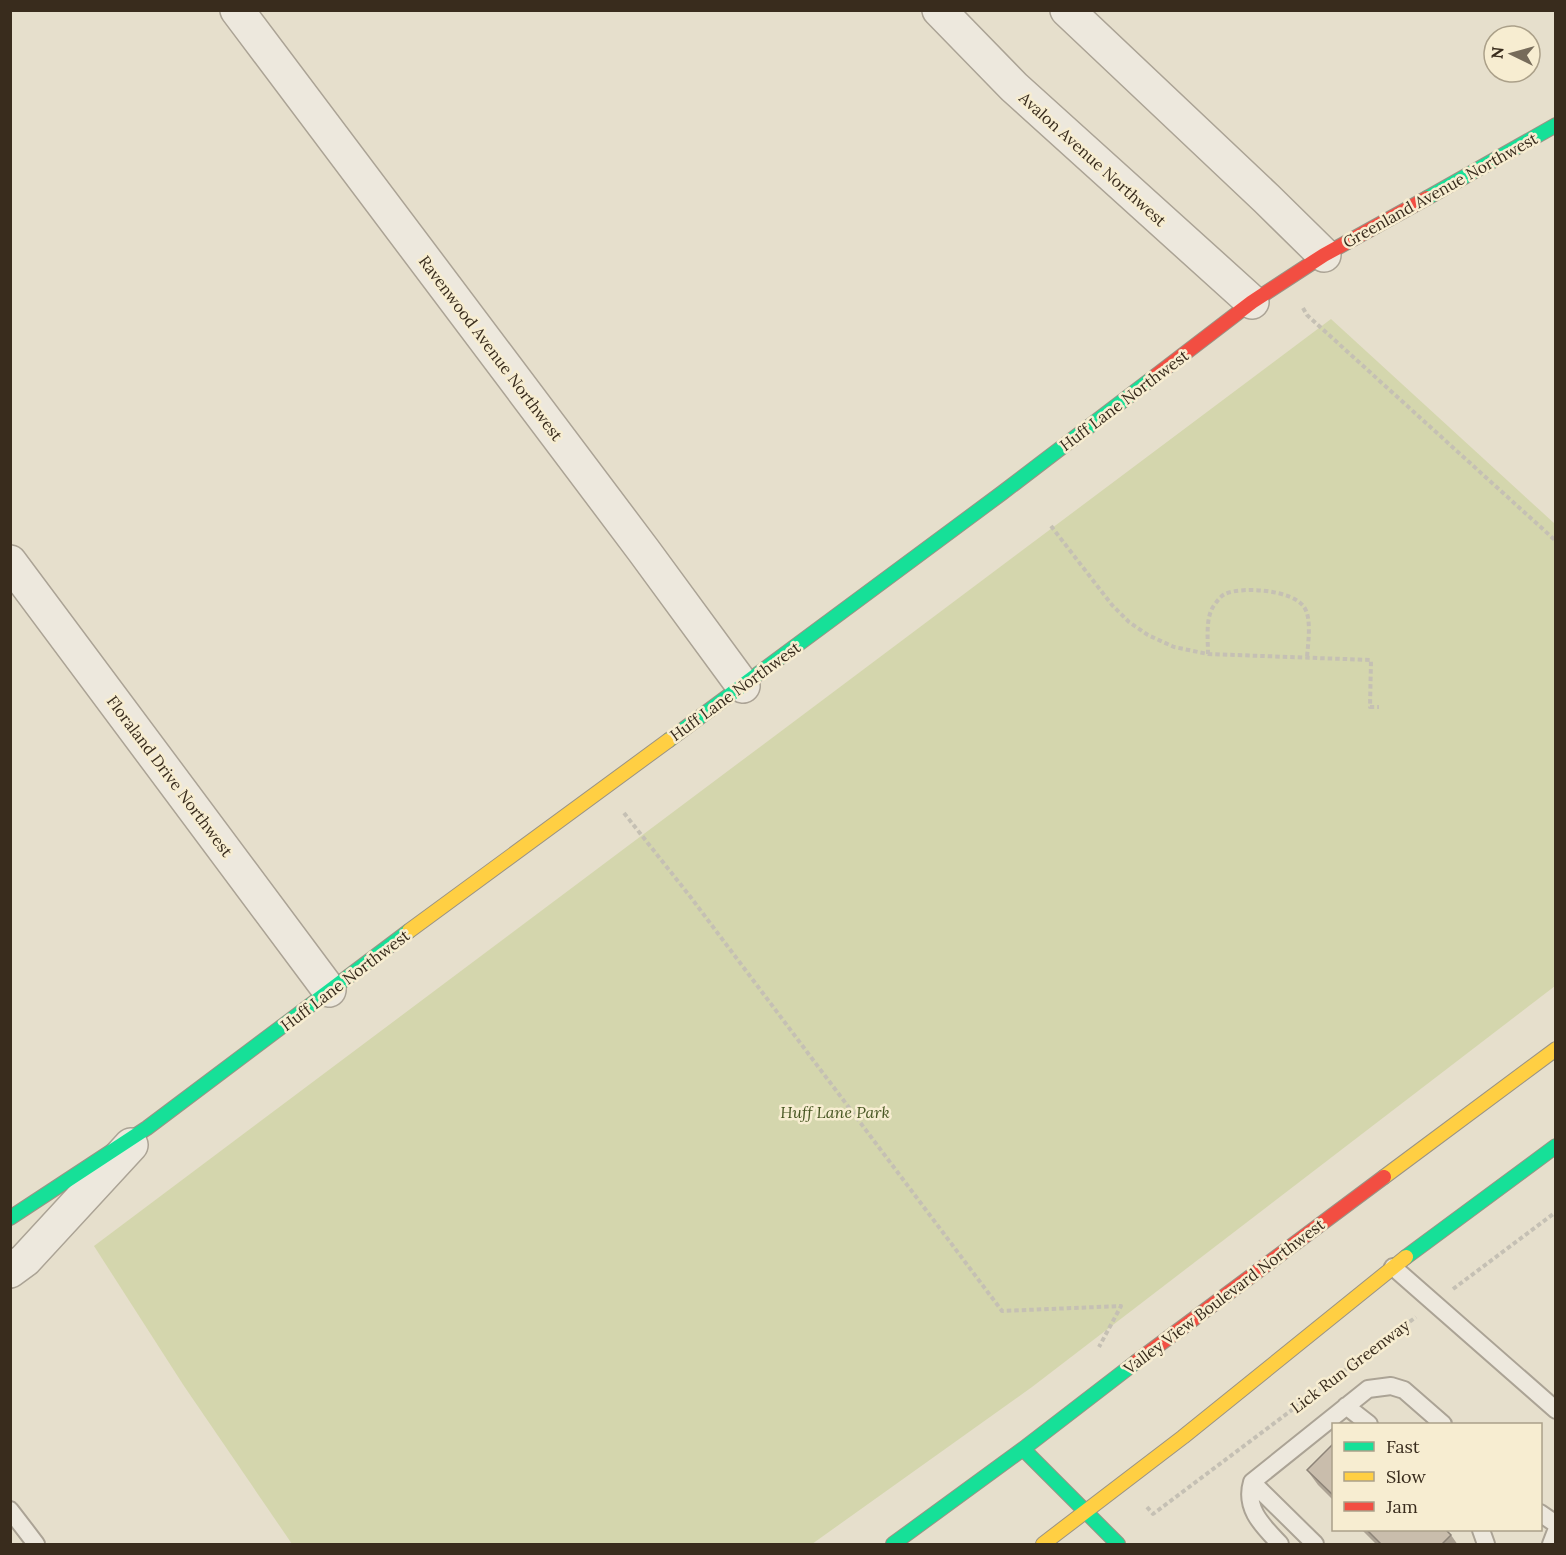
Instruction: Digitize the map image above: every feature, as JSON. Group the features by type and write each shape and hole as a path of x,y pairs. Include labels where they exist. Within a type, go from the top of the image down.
{"street":[{"name":"Ravenwood Avenue Northwest","path":"237,10 743,686"},
{"name":"Avalon Avenue Northwest","path":"939,10 1014,87 1252,302"},
{"path":"1067,10 1324,255"},
{"name":"Greenland Avenue Northwest","path":"1324,255 1556,125"},
{"name":"Huff Lane Northwest","path":"10,1218 147,1128 329,990 1002,493 1252,302 1324,255"},
{"name":"Floraland Drive Northwest","path":"10,562 329,990"},
{"name":"Valley View Boulevard Northwest","path":"893,1545 1556,1050"},
{"name":"Huff Lane Northwest","path":"10,1271 26,1260 147,1128"},
{"path":"1044,1545 1060,1524 1086,1512 1393,1268 1556,1146"},
{"path":"1023,1449 1043,1489"},
{"path":"1023,1449 1118,1545"},
{"path":"1060,1524 1070,1545"}],"lane":[{"path":"1393,1268 1556,1410"},
{"path":"1280,1545 1251,1506 1252,1482 1368,1389 1391,1386 1404,1390 1441,1423"},
{"path":"1346,1406 1367,1423"},
{"path":"1252,1482 1315,1545"},
{"path":"10,1510 36,1545"},
{"path":"1542,1514 1556,1524"},
{"path":"1551,1545 1556,1531"}],"path":[{"path":"1288,278 1307,315 1556,541"},
{"path":"1051,526 1112,605 1129,622 1148,635 1174,646 1208,654 1371,660 1370,707 1379,707"},
{"path":"1208,654 1209,621 1213,606 1223,595 1238,590 1280,592 1295,598 1305,607 1308,622 1307,657"},
{"path":"604,788 696,905 1002,1311 1121,1306 1095,1354"},
{"name":"Lick Run Greenway","path":"1148,1507 1153,1514 1556,1212"}],"green space":[{"name":"Huff Lane Park","path":"1331,319 1555,524 1555,986 1032,1387 812,1544 292,1544 184,1386 94,1246"}],"building":[{"path":"1332,1445 1332,1494 1307,1470"},
{"path":"1368,1531 1447,1531 1451,1535 1441,1545 1382,1545"}],"traffic: fast":[{"path":"1427,198 1556,125"},
{"path":"669,740 1154,377"},
{"path":"10,1218 147,1128 409,931"},
{"path":"1406,1257 1556,1146"},
{"path":"893,1544 1023,1449 1136,1362"},
{"path":"1023,1449 1118,1544"}],"traffic: slow":[{"path":"409,931 669,740"},
{"path":"1384,1177 1556,1049"},
{"path":"1043,1544 1183,1437 1406,1257"}],"traffic: jam":[{"path":"1154,377 1252,302 1324,255 1427,198"},
{"path":"1136,1362 1384,1177"}]}
